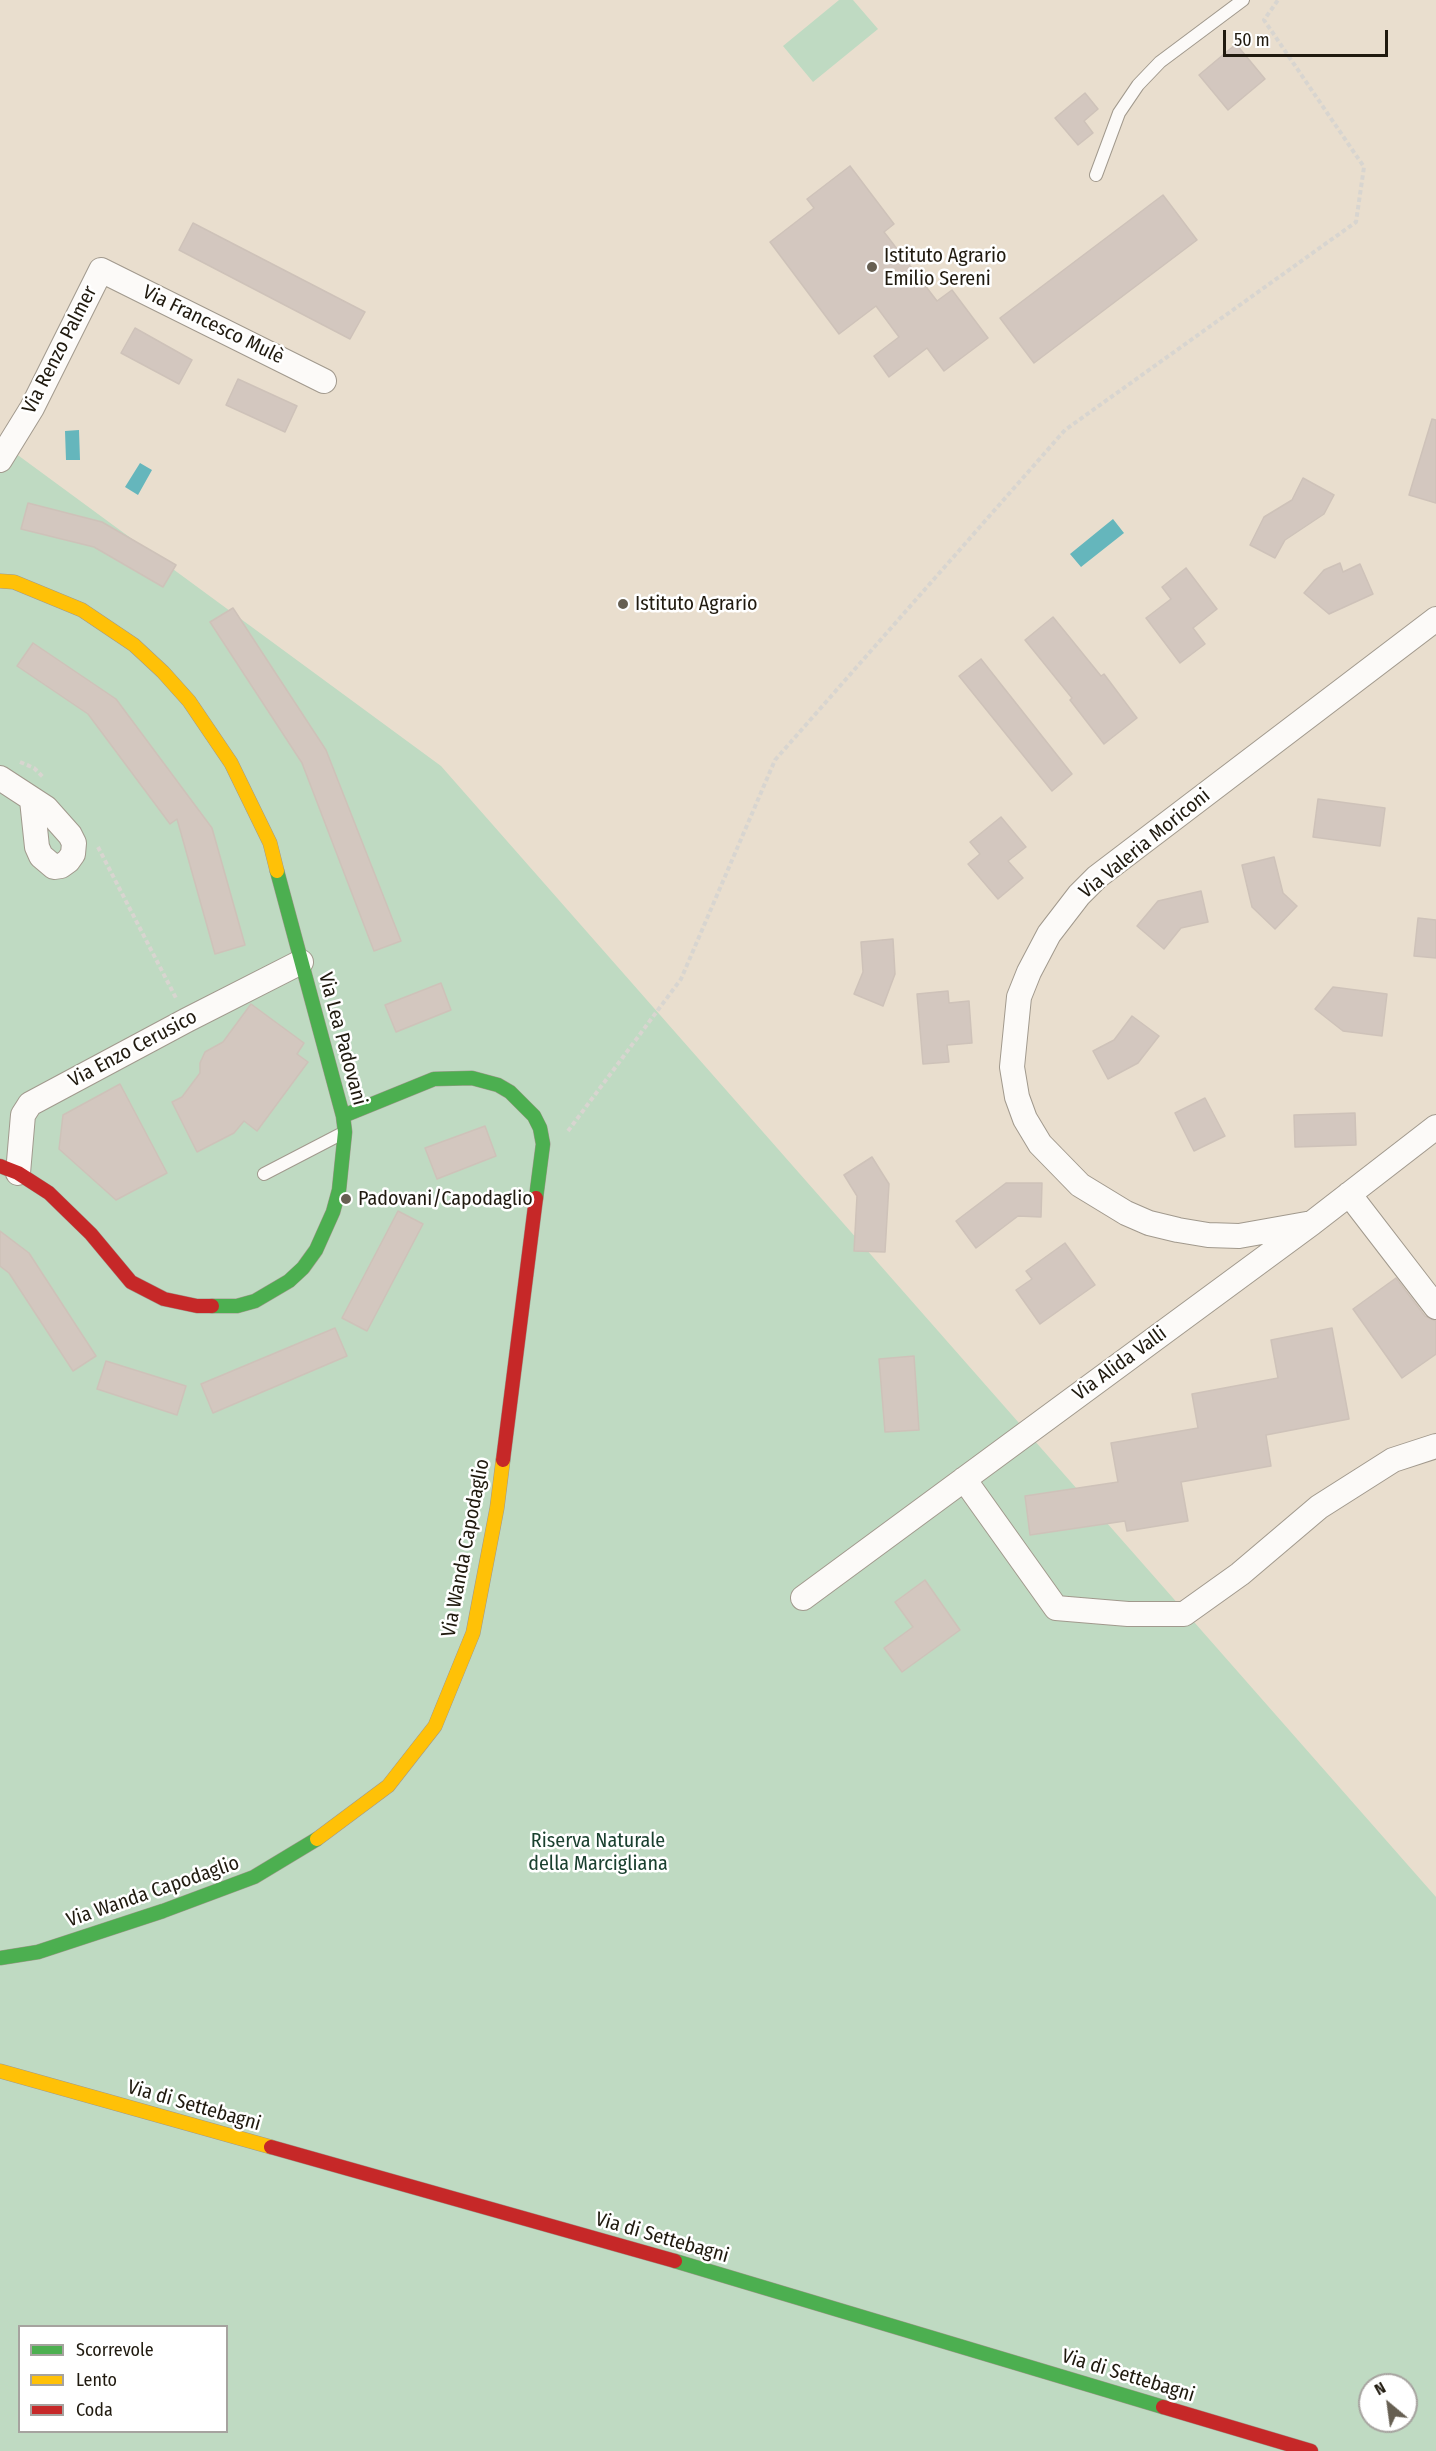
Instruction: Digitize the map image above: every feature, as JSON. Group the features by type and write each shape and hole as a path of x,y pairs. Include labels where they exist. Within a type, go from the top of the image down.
{"street":[{"name":"Via Francesco Mulè","path":"101,270 324,381"},
{"name":"Via Renzo Palmer","path":"0,460 32,408 101,270"},
{"name":"Via Lea Padovani","path":"0,581 14,582 82,610 134,645 189,701 231,763 270,843 343,1116 345,1132 339,1190 333,1212 316,1250 303,1268 289,1281 255,1301 237,1306 197,1306 164,1299 144,1290 131,1282 91,1234 49,1193 9,1170"},
{"name":"Via Valeria Moriconi","path":"1311,1223 1239,1236 1198,1233 1142,1219 1102,1200 1080,1185 1040,1144 1025,1119 1017,1097 1012,1067 1019,997 1049,934 1079,895 1097,878 1436,619"},
{"path":"0,778 32,800"},
{"name":"Via Enzo Cerusico","path":"9,1170 23,1115 30,1104 187,1020 301,963"},
{"name":"Via Wanda Capodaglio","path":"0,1958 38,1952 163,1911 254,1877 316,1840 388,1786 435,1726 473,1634 497,1509 543,1144 540,1128 534,1116 510,1092 498,1084 472,1078 434,1080 343,1116"},
{"name":"Via Alida Valli","path":"803,1598 1311,1223 1436,1127"},
{"path":"1349,1194 1436,1306"},
{"path":"964,1479 1056,1608 1128,1614 1184,1614 1240,1574 1319,1507 1393,1460 1436,1446"},
{"name":"Via di Settebagni","path":"0,2071 633,2249 1311,2451"}],"lane":[{"path":"1096,175 1119,113 1138,85 1160,62 1243,0"},
{"path":"264,1174 345,1132"}],"path":[{"path":"561,1139 681,979 775,760 1065,430 1356,222 1364,167 1264,20 1278,0"},
{"path":"16,760 34,768 45,779"},
{"path":"96,843 187,1020"}],"green space":[{"path":"839,0 853,0 878,29 813,82 783,46"},
{"name":"Riserva Naturale della Marcigliana","path":"0,442 441,766 1436,1897 1436,2451 0,2451"}],"water":[{"path":"79,430 80,460 66,460 65,431"},
{"path":"140,463 152,470 138,495 125,487"},
{"path":"1113,519 1124,533 1081,567 1070,554"}],"building":[{"path":"1236,44 1265,79 1228,110 1199,75"},
{"path":"1085,93 1098,109 1084,121 1093,133 1078,145 1055,118"},
{"name":"Istituto Agrario Emilio Sereni","path":"850,166 894,224 884,232 937,301 952,290 988,338 944,371 927,348 889,377 874,356 899,337 876,306 839,334 770,242 814,208 807,199"},
{"name":"Istituto Agrario Emilio Sereni","path":"1163,195 1197,240 1034,363 1000,318"},
{"path":"193,223 365,312 350,339 179,250"},
{"path":"135,328 192,360 179,384 121,353"},
{"path":"238,379 297,406 285,432 226,405"},
{"path":"1432,419 1436,420 1436,503 1409,495"},
{"path":"1303,478 1334,495 1324,514 1285,540 1275,558 1250,545 1264,517 1292,500"},
{"path":"28,503 102,522 176,565 163,587 94,547 21,529"},
{"path":"1340,563 1343,572 1360,564 1373,594 1329,614 1304,593 1324,570"},
{"path":"1186,568 1217,609 1193,628 1205,644 1180,663 1146,618 1171,599 1162,587"},
{"path":"233,608 326,750 401,941 374,951 302,763 210,622"},
{"path":"1053,617 1101,676 1104,674 1137,718 1104,744 1070,700 1072,698 1025,640"},
{"path":"33,643 116,699 212,828 245,945 215,954 177,819 170,824 88,714 17,666"},
{"path":"981,659 1072,774 1052,791 959,676"},
{"path":"1318,799 1385,808 1380,846 1313,837"},
{"path":"1001,817 1026,847 1008,861 1023,878 998,899 968,864 980,854 970,842"},
{"path":"1274,857 1283,893 1297,906 1275,929 1252,907 1242,865"},
{"path":"1201,891 1208,922 1181,928 1164,949 1137,926 1158,901"},
{"path":"1418,918 1436,920 1436,958 1414,956"},
{"path":"893,939 895,974 883,1006 854,994 863,972 861,942"},
{"path":"441,983 451,1010 396,1032 385,1005"},
{"path":"1333,987 1387,994 1382,1036 1343,1031 1315,1009"},
{"path":"948,991 949,1003 969,1001 972,1043 947,1045 949,1062 923,1064 917,994"},
{"path":"251,1004 304,1043 297,1054 308,1062 257,1131 244,1121 234,1133 197,1152 172,1102 182,1097 200,1073 200,1063 205,1052 223,1042"},
{"path":"1132,1016 1159,1036 1138,1063 1108,1079 1093,1051 1114,1040"},
{"path":"120,1084 167,1173 116,1200 59,1149 63,1115"},
{"path":"1205,1098 1225,1136 1194,1151 1175,1113"},
{"path":"1355,1113 1356,1145 1295,1147 1294,1115"},
{"path":"485,1126 496,1156 437,1179 425,1148"},
{"path":"872,1157 889,1184 885,1252 854,1251 857,1196 844,1175"},
{"path":"1006,1183 1042,1183 1041,1217 1018,1216 976,1248 956,1221"},
{"path":"398,1211 423,1224 367,1331 342,1318"},
{"path":"0,1231 29,1253 96,1356 73,1371 9,1273 0,1266"},
{"path":"1065,1243 1095,1285 1040,1324 1016,1290 1032,1279 1026,1271"},
{"path":"1396,1278 1425,1316 1436,1321 1436,1354 1402,1378 1353,1309"},
{"path":"335,1328 347,1356 213,1413 201,1384"},
{"path":"1332,1328 1349,1419 1266,1435 1271,1466 1181,1482 1188,1521 1127,1531 1125,1521 1030,1535 1025,1496 1118,1482 1111,1443 1198,1428 1192,1394 1278,1378 1271,1340"},
{"path":"914,1356 919,1430 885,1432 879,1359"},
{"path":"106,1361 186,1386 177,1415 97,1389"},
{"path":"925,1580 960,1630 902,1672 884,1648 913,1627 895,1602"}],"traffic: fast":[{"path":"212,1306 237,1306 255,1301 289,1281 303,1268 316,1250 333,1212 339,1190 345,1132 343,1116 277,871"},
{"path":"343,1116 434,1079 472,1078 498,1085 510,1092 534,1116 540,1128 543,1144 536,1198"},
{"path":"0,1958 38,1952 163,1911 254,1877 317,1839"},
{"path":"675,2261 1163,2407"}],"traffic: slow":[{"path":"0,581 14,582 82,610 134,645 163,672 189,701 231,763 270,843 277,871"},
{"path":"317,1839 388,1786 435,1726 473,1633 497,1508 503,1460"},
{"path":"0,2071 271,2147"}],"traffic: jam":[{"path":"0,1166 18,1173 49,1193 91,1234 131,1282 164,1299 197,1306 212,1306"},
{"path":"503,1460 536,1198"},
{"path":"271,2147 675,2261"},
{"path":"1163,2407 1311,2451"}],"place":[{"name":"Istituto Agrario Emilio Sereni","path":"872,267"},
{"name":"Istituto Agrario","path":"623,604"},
{"name":"Padovani/Capodaglio","path":"346,1199"}]}
